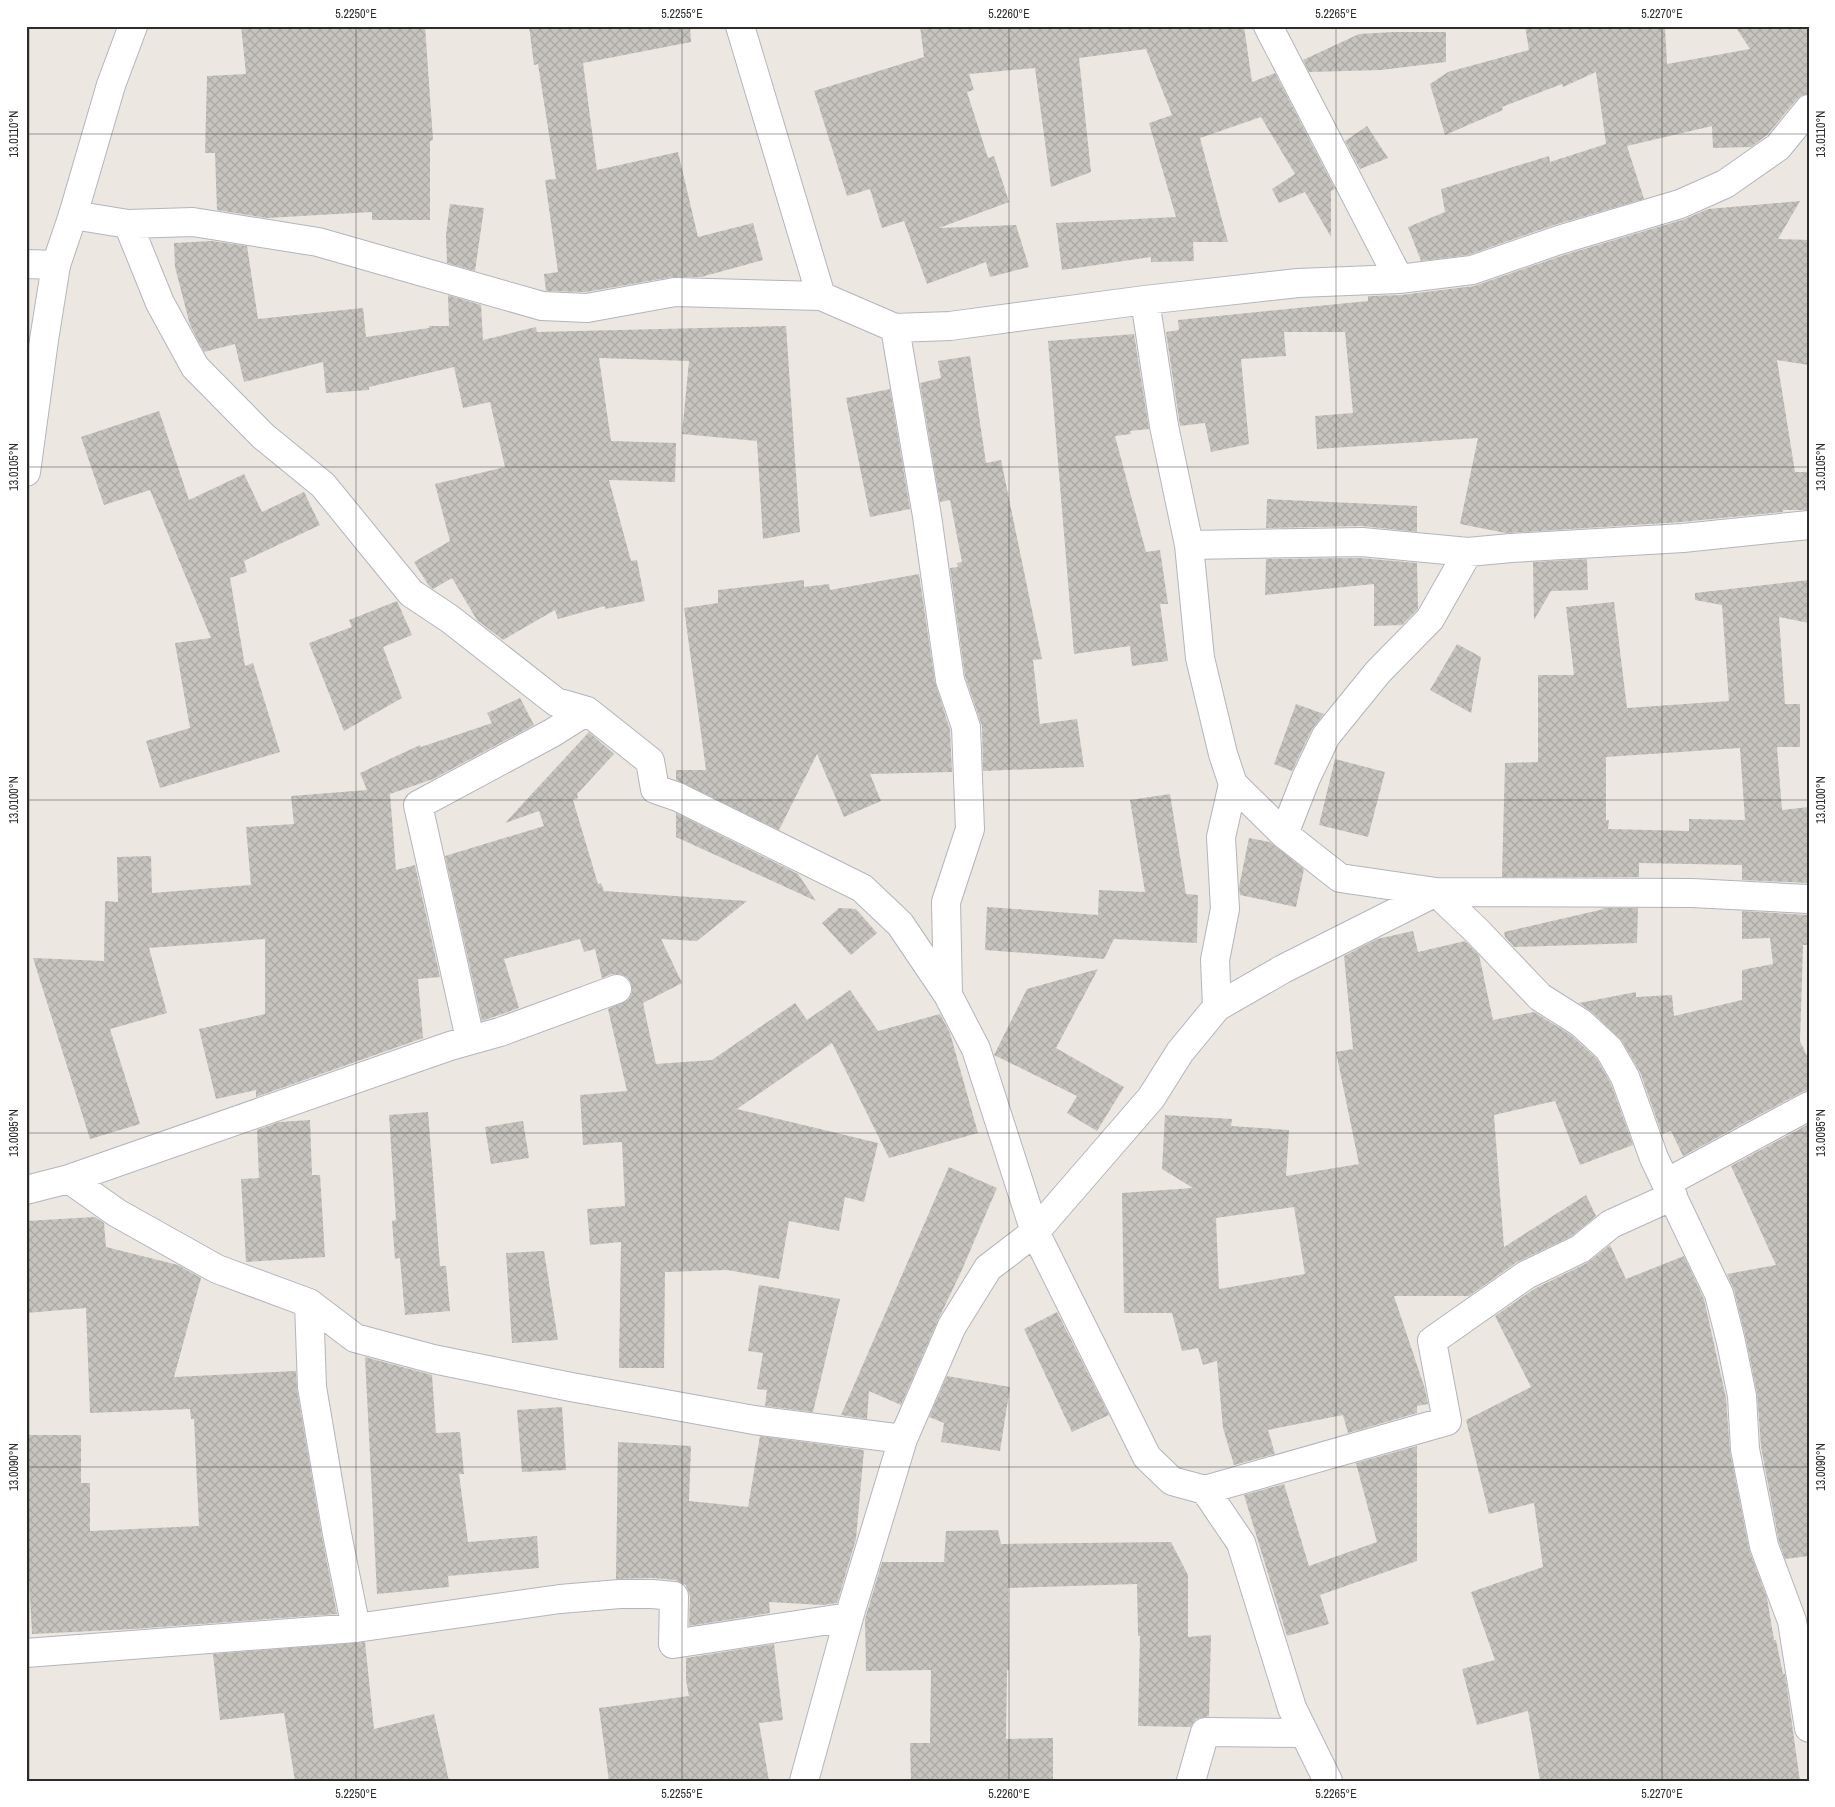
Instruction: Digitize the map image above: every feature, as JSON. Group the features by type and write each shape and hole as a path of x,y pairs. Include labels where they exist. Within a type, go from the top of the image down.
{"street":[{"path":"26,472 56,265 73,215 111,84 133,26"},
{"path":"740,26 821,296"},
{"path":"1268,26 1399,279"},
{"path":"73,215 128,224 193,222 318,242 542,306 587,308 675,292 821,296 895,328 950,326 1145,300 1298,283 1399,279 1472,270 1558,240 1680,204 1725,184 1778,147 1809,109"},
{"path":"128,224 160,303 195,367 264,436 323,485 411,593 450,619 556,702 587,711 650,761 655,790 678,798 862,888 900,924 948,995 976,1049 1035,1232 1147,1456 1172,1481 1205,1490 1447,1420 1432,1341 1526,1275 1580,1249 1611,1224 1809,1106"},
{"path":"26,264 56,265"},
{"path":"1145,300 1164,426 1189,545 1200,658 1223,754 1233,784 1284,834 1340,878 1436,892 1683,893 1809,898"},
{"path":"895,328 927,516 950,680 966,727 970,830 946,902 948,995"},
{"path":"1189,545 1362,542 1468,552 1683,538 1809,525"},
{"path":"1284,834 1306,778 1326,736 1378,672 1430,619 1468,552"},
{"path":"470,1039 418,805 552,733 587,711"},
{"path":"1217,1007 1216,960 1225,909 1221,837 1233,784"},
{"path":"804,1781 849,1617 902,1439 952,1326 988,1268 1035,1232 1152,1098 1180,1052 1217,1007 1283,969 1436,892"},
{"path":"1436,892 1477,931 1540,997 1581,1023 1609,1049 1625,1077 1654,1158 1719,1294 1742,1396 1745,1448 1764,1546 1800,1620 1809,1728"},
{"path":"26,1190 69,1179 470,1039 500,1032 617,989"},
{"path":"69,1179 117,1213 217,1269 309,1303 355,1338 433,1358 571,1387 754,1420 902,1439"},
{"path":"309,1303 312,1387 337,1534 356,1628"},
{"path":"1205,1490 1241,1543 1292,1708 1328,1781"},
{"path":"26,1653 356,1628 560,1599 620,1594 674,1596 672,1644 849,1617"},
{"path":"1192,1781 1205,1732 1304,1733"}],"building":[{"path":"241,26 425,26 433,140 430,141 430,220 372,220 372,212 267,218 217,210 215,153 205,153 207,76 246,74"},
{"path":"529,26 690,26 691,42 583,63 597,170 678,152 698,237 753,223 763,260 701,277 672,277 586,292 546,291 544,274 558,272 545,180 556,179 538,64 534,65"},
{"path":"920,26 1244,26 1252,82 1275,73 1335,189 1331,191 1331,237 1305,192 1279,203 1272,189 1295,174 1261,117 1200,138 1228,242 1193,242 1194,261 1151,262 1151,257 1062,270 1056,223 1176,217 1149,123 1172,115 1146,49 1079,58 1091,172 1051,187 1035,68 969,74 974,90 967,92 988,158 994,156 1009,202 939,228 1016,225 1029,267 990,277 986,262 927,284 904,221 882,228 870,189 847,196 814,91 924,57"},
{"path":"1525,26 1665,28 1667,64 1750,49 1735,26 1809,26 1809,94 1797,99 1767,135 1751,147 1713,148 1712,126 1627,146 1644,199 1554,225 1468,255 1421,261 1408,227 1445,212 1441,189 1549,156 1550,162 1606,144 1596,72 1563,87 1562,84 1502,107 1503,110 1445,135 1430,84 1448,72 1529,50"},
{"path":"1446,32 1446,62 1381,70 1309,72 1303,60 1359,34"},
{"path":"1367,126 1388,158 1360,169 1345,141"},
{"path":"1800,201 1778,239 1809,240 1809,365 1777,360 1795,472 1809,472 1809,510 1783,510 1783,512 1682,522 1506,533 1460,524 1478,438 1317,449 1315,416 1353,413 1345,332 1284,332 1286,356 1241,359 1249,444 1211,452 1205,423 1180,426 1166,332 1179,330 1178,320 1368,301 1368,296 1401,295 1474,286 1564,255 1685,219 1708,209"},
{"path":"450,204 484,208 475,271 447,263 446,235"},
{"path":"212,241 247,246 258,319 363,308 366,337 429,328 429,326 449,326 448,295 481,305 483,340 536,327 537,332 786,326 800,532 763,539 757,441 682,434 689,361 599,358 611,441 676,443 675,482 609,480 631,561 637,560 645,601 605,609 605,606 558,619 555,610 503,640 477,620 452,578 433,589 429,586 414,562 450,541 435,484 505,467 490,402 463,408 454,367 369,387 369,390 326,393 323,362 244,382 235,344 204,352 190,325 175,267 174,243"},
{"path":"1134,334 1149,429 1130,431 1131,434 1115,436 1146,552 1160,550 1168,604 1160,604 1168,661 1132,666 1130,646 1074,654 1048,341"},
{"path":"970,356 986,463 1001,460 1042,659 1033,660 1040,724 1077,719 1084,767 983,771 982,726 965,676 950,568 958,567 957,563 962,562 950,500 940,502 920,383 941,378 938,361"},
{"path":"890,389 910,509 870,517 846,398"},
{"path":"159,411 189,500 244,474 262,512 304,492 320,525 244,561 247,572 230,578 245,666 253,663 280,752 160,788 146,741 190,728 175,643 211,638 150,490 104,505 81,437"},
{"path":"1267,499 1417,506 1417,532 1362,526 1266,528"},
{"path":"1361,558 1417,563 1418,609 1402,625 1374,626 1374,584 1265,595 1266,559"},
{"path":"1587,559 1588,590 1551,591 1534,620 1533,562"},
{"path":"919,574 935,682 950,730 952,772 870,774 881,801 844,817 817,754 779,830 676,780 676,770 706,770 684,608 718,603 718,590 804,580 804,587 829,584 830,590"},
{"path":"1809,580 1809,623 1779,617 1785,704 1800,704 1800,747 1777,747 1782,810 1809,807 1809,883 1742,880 1742,865 1639,863 1639,877 1502,877 1505,763 1538,762 1538,675 1574,675 1566,607 1614,602 1627,708 1729,701 1722,605 1695,600 1695,593","holes":["1740,748 1745,820 1689,819 1689,831 1608,829 1609,820 1606,820 1606,757"]},
{"path":"397,601 412,635 383,647 402,698 344,731 309,643 352,627 349,620"},
{"path":"1457,644 1481,657 1471,713 1430,690"},
{"path":"520,698 534,725 433,779 390,794 396,870 415,865 440,977 418,979 423,1038 256,1097 256,1090 216,1099 199,1029 265,1014 265,939 149,948 167,1013 110,1029 140,1124 90,1139 33,958 104,961 105,901 118,902 117,857 151,856 152,893 251,885 246,827 294,824 291,796 367,790 360,773 420,745 421,747 492,723 487,713"},
{"path":"1296,704 1324,714 1312,729 1292,771 1274,764"},
{"path":"589,732 614,754 577,792 578,798 573,800 598,884 601,883 604,891 747,901 697,941 661,939 682,983 643,1003 656,1064 712,1060 795,1003 807,1020 850,990 878,1031 940,1014 950,1033 978,1133 889,1158 832,1043 737,1109 878,1143 864,1202 845,1197 839,1231 789,1221 779,1279 727,1270 665,1272 664,1368 619,1368 621,1242 590,1245 587,1209 625,1206 622,1142 583,1145 580,1095 627,1091 608,1009 629,999 632,992 631,983 627,977 620,974 612,974 602,978 595,949 584,952 580,939 504,959 519,1008 482,1021 445,856 544,826 539,811 505,823"},
{"path":"1335,759 1385,772 1368,837 1319,825"},
{"path":"1170,794 1186,894 1198,895 1197,943 1114,939 1104,959 985,950 987,907 1098,915 1099,890 1145,892 1130,800"},
{"path":"676,813 798,874 816,901 676,837"},
{"path":"1249,838 1270,842 1304,869 1296,907 1240,895 1239,887"},
{"path":"839,908 856,909 877,933 851,955 822,923"},
{"path":"1601,908 1638,908 1637,943 1514,947 1505,937 1504,932 1604,909"},
{"path":"1742,911 1809,915 1809,945 1803,945 1800,1041 1809,1060 1809,1090 1683,1156 1671,1131 1662,1134 1640,1072 1622,1041 1592,1012 1579,1003 1636,992 1636,997 1672,995 1674,1016 1742,1000 1742,970 1773,964 1770,938 1742,939"},
{"path":"1413,931 1418,952 1465,941 1479,955 1493,1020 1534,1012 1571,1035 1597,1059 1611,1084 1633,1145 1580,1165 1555,1101 1494,1115 1504,1247 1586,1195 1596,1216 1572,1236 1517,1262 1469,1296 1394,1296 1425,1389 1428,1404 1417,1406 1417,1413 1348,1433 1343,1415 1268,1430 1275,1454 1234,1465 1223,1428 1217,1361 1203,1365 1198,1348 1182,1351 1172,1313 1124,1313 1122,1193 1193,1188 1162,1169 1165,1115 1232,1119 1231,1126 1289,1130 1286,1176 1359,1164 1336,1052 1353,1049 1344,956 1377,939","holes":["1294,1207 1305,1274 1219,1289 1216,1218"]},
{"path":"1098,969 1056,1048 1124,1087 1097,1131 1067,1113 1077,1096 994,1055 1027,989"},
{"path":"428,1112 440,1266 446,1266 450,1311 405,1315 400,1258 395,1259 392,1221 396,1220 389,1115"},
{"path":"310,1120 312,1175 320,1175 325,1257 246,1262 241,1179 259,1178 257,1130 279,1122"},
{"path":"523,1121 529,1158 491,1164 485,1127"},
{"path":"1809,1124 1809,1556 1785,1559 1779,1542 1761,1447 1757,1393 1734,1290 1727,1274 1776,1265 1731,1166"},
{"path":"949,1167 997,1188 961,1272 901,1405 869,1391 867,1419 841,1415"},
{"path":"95,1217 104,1223 106,1247 178,1265 201,1278 174,1377 296,1371 297,1390 337,1614 133,1629 32,1634 26,1518 26,1435 81,1435 81,1483 90,1483 90,1531 199,1526 194,1419 191,1419 190,1409 90,1413 86,1308 26,1313 26,1221"},
{"path":"1610,1245 1626,1279 1684,1256 1704,1299 1726,1398 1730,1452 1749,1549 1767,1598 1774,1640 1776,1640 1783,1674 1785,1674 1800,1781 1540,1781 1528,1711 1477,1725 1462,1669 1495,1660 1471,1592 1543,1567 1534,1503 1489,1514 1466,1420 1531,1387 1495,1316 1534,1289 1587,1263"},
{"path":"544,1251 558,1340 512,1343 506,1253"},
{"path":"759,1285 840,1299 813,1412 765,1406 767,1390 757,1389 763,1353 748,1351"},
{"path":"1057,1312 1109,1415 1072,1432 1024,1329"},
{"path":"365,1357 432,1375 436,1433 460,1432 464,1474 459,1474 468,1542 537,1536 539,1568 448,1576 449,1587 377,1594"},
{"path":"947,1376 1010,1387 1000,1451 941,1442 944,1423 929,1417"},
{"path":"562,1407 566,1470 522,1472 517,1410"},
{"path":"760,1436 864,1450 856,1539 837,1603 822,1605 769,1602 770,1613 689,1626 690,1596 686,1585 675,1580 653,1578 616,1579 618,1442 691,1446 689,1501 748,1507"},
{"path":"1417,1446 1417,1561 1320,1595 1329,1624 1287,1636 1244,1495 1284,1484 1309,1566 1377,1542 1356,1463"},
{"path":"998,1530 1001,1544 1171,1542 1188,1575 1188,1637 1211,1635 1209,1716 1196,1719 1191,1727 1138,1726 1140,1636 1138,1636 1137,1584 1008,1588 1009,1670 1007,1670 1006,1739 1053,1738 1053,1781 911,1781 910,1743 930,1743 931,1670 866,1671 865,1619 882,1562 944,1562 946,1531"},
{"path":"365,1642 374,1729 434,1714 449,1781 295,1781 284,1713 220,1720 213,1654"},
{"path":"774,1644 783,1720 759,1723 769,1781 609,1781 599,1708 689,1696 686,1680 686,1658"}]}
